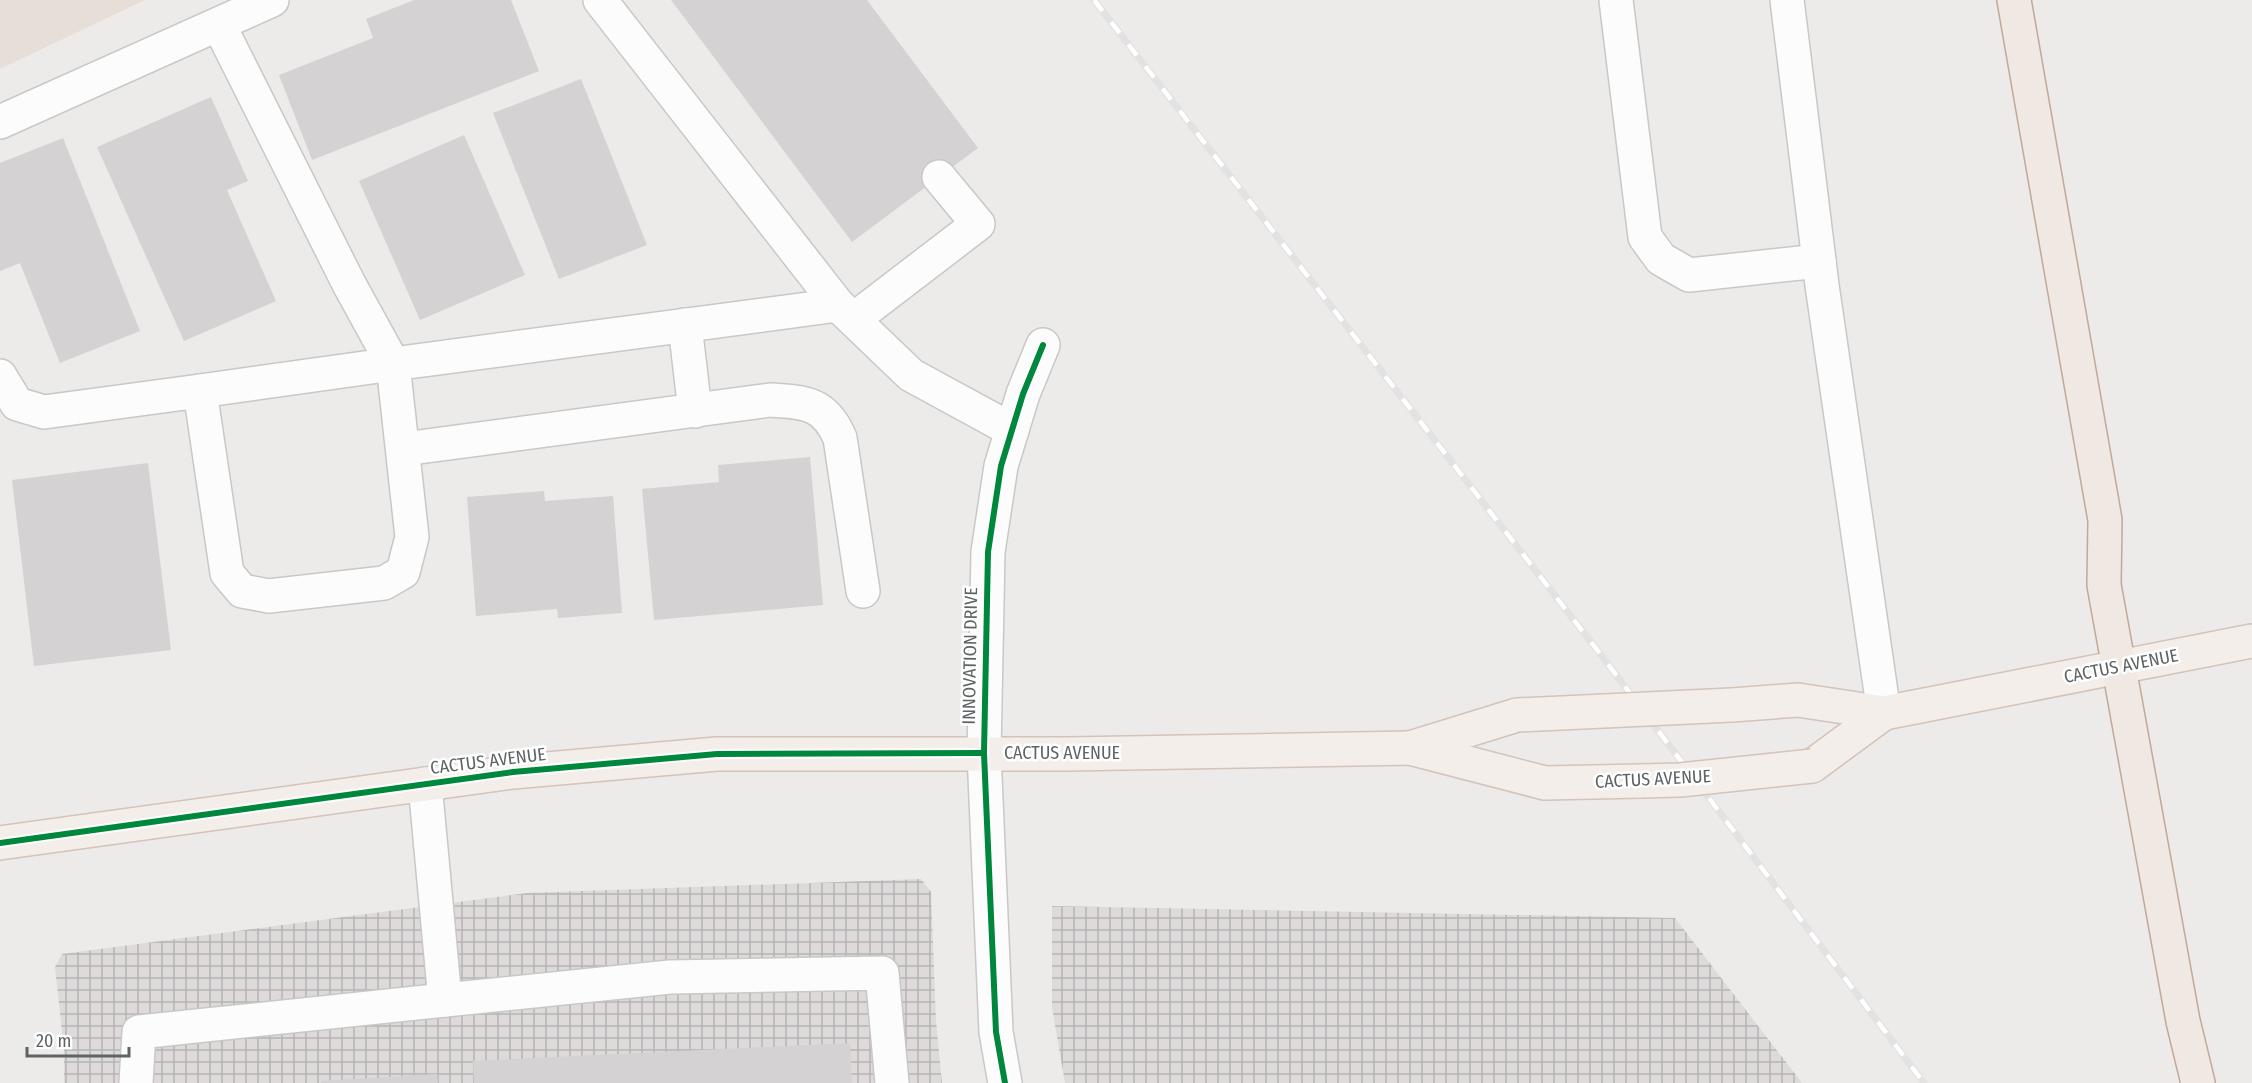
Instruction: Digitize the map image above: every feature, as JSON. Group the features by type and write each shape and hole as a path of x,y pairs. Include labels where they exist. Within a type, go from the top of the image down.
{"highway":[{"path":"2014,0 2105,520 2104,585 2184,1021 2198,1083"}],"main road":[{"name":"CACTUS AVENUE","path":"1410,748 1517,715 1798,700 1884,713 2252,641"},
{"name":"CACTUS AVENUE","path":"0,843 513,772 717,754 1410,748 1545,783 1680,780 1812,766 1884,713"}],"street":[{"path":"0,122 272,0"},
{"path":"600,0 846,312 911,375 1012,430"},
{"path":"1616,0 1645,237 1661,259 1689,274 1819,261"},
{"path":"1787,0 1819,261 1884,713"},
{"path":"200,390 227,573 242,591 269,596 373,585 384,583 403,572 412,537 393,364 349,284 219,25"},
{"path":"0,376 17,404 44,412 685,325 846,312 978,224 939,177"},
{"path":"685,325 695,411"},
{"name":"INNOVATION DRIVE","path":"1005,1083 996,1032 984,753 988,552 1001,466 1043,345"},
{"path":"404,449 770,400 804,402 831,418 840,438 863,591"},
{"path":"425,784 445,1000"},
{"path":"136,1083 139,1032 670,976 882,973 892,1083"}],"shaded area":[{"path":"0,0 145,0 0,69"},
{"path":"921,879 931,892 936,1021 942,1083 64,1083 64,1050 55,967 62,954 527,893"},
{"path":"1052,906 1675,918 1802,1083 1065,1083 1052,1007"}],"building":[{"path":"414,0 511,0 539,71 312,160 279,75 373,38 366,19"},
{"path":"671,0 867,0 978,148 852,242"},
{"path":"581,79 647,245 559,279 493,113"},
{"path":"211,97 248,181 227,190 276,301 184,341 97,147"},
{"path":"464,135 525,275 420,320 359,181"},
{"path":"63,138 140,331 60,363 20,263 0,271 0,163"},
{"path":"810,457 823,605 654,620 642,489 719,482 718,465"},
{"path":"148,463 171,650 34,666 12,480"},
{"path":"544,491 545,501 613,496 622,613 558,618 557,609 476,616 467,497"},
{"path":"850,1043 852,1083 474,1083 473,1061"},
{"path":"437,1074 438,1083 321,1083 321,1081"}],"railway":[{"path":"1094,0 1601,655 1924,1083"}],"cycle path":[{"path":"1005,1083 996,1032 984,753 988,552 1001,466 1023,394 1043,345"},
{"path":"0,843 513,772 717,754 984,753"}]}
